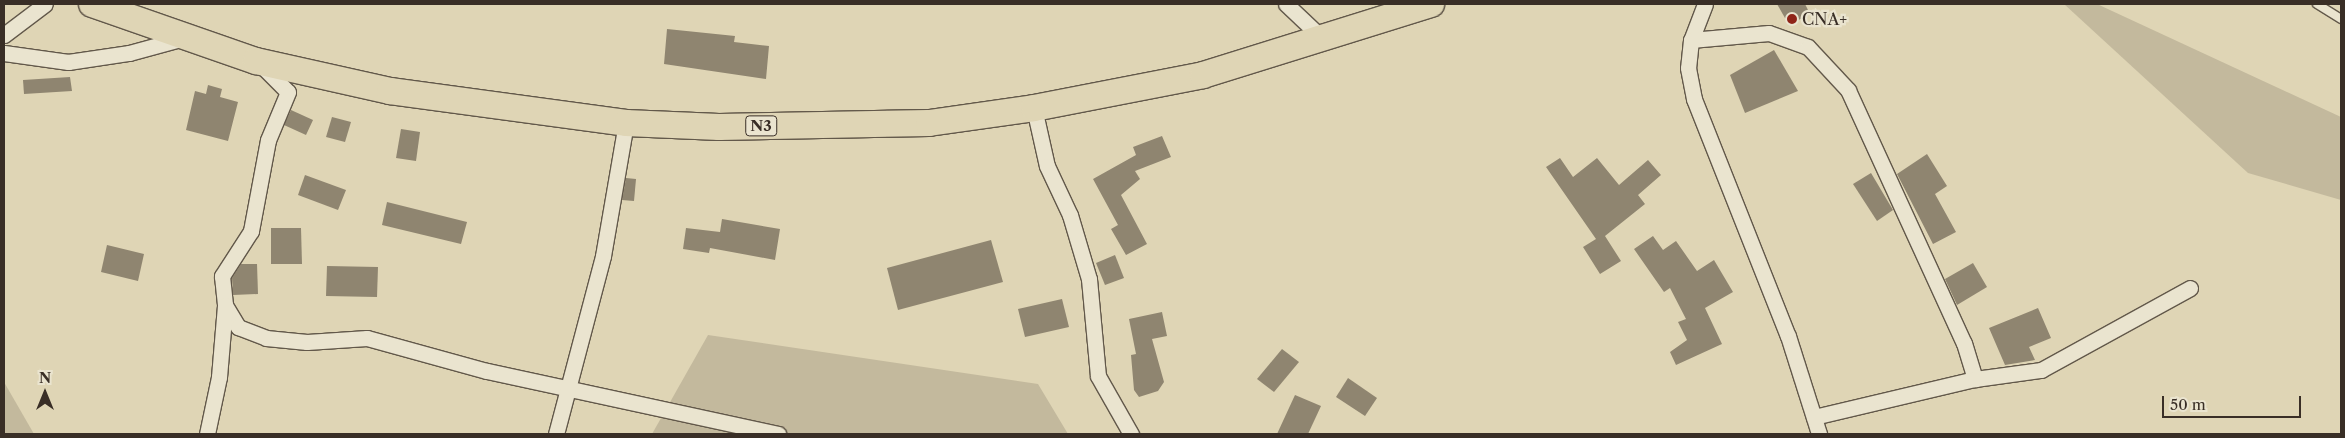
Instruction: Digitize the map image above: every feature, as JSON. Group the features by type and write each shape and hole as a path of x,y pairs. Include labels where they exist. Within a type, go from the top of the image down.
{"highway":[{"name":"N3","path":"92,4 256,61 390,91 626,123 719,127 929,123 1034,108 1154,87 1430,4"}],"street":[{"path":"4,35 45,4"},
{"path":"1286,4 1322,38"},
{"path":"1705,4 1691,40 1688,68 1694,99 1785,328 1819,434"},
{"path":"1691,40 1769,32 1808,47 1848,90 1964,343 1975,379"},
{"path":"4,53 68,62 97,59 186,37"},
{"path":"206,434 219,377 226,305 222,276 251,231 268,140 288,92 256,61"},
{"path":"1034,108 1047,166 1070,215 1089,279 1098,376 1131,434"},
{"path":"556,434 604,256 626,123"},
{"path":"1814,417 1975,379 2041,370 2190,288"},
{"path":"226,305 238,327 266,338 307,342 367,338 568,389 778,434"}],"lane":[{"path":"2317,4 2341,19"}],"shaded area":[{"path":"2064,4 2097,4 2341,117 2341,200 2248,173"},
{"path":"708,335 1038,384 1068,434 652,434"},
{"path":"4,382 34,434 4,434"}],"building":[{"name":"CNA+","path":"1777,4 1805,4 1810,14 1789,25"},
{"path":"667,29 735,36 734,42 769,46 766,79 664,64"},
{"path":"1774,50 1798,91 1745,113 1730,75"},
{"path":"70,77 72,91 24,94 23,80"},
{"path":"208,85 222,89 220,97 238,102 228,141 186,130 195,91 206,94"},
{"path":"291,110 313,120 306,135 284,125"},
{"path":"332,117 351,122 345,142 326,137"},
{"path":"401,129 420,132 416,161 396,158"},
{"path":"1162,136 1171,157 1135,171 1140,179 1121,195 1147,244 1126,255 1111,229 1118,225 1093,179 1136,155 1133,147"},
{"path":"1927,154 1947,186 1935,194 1956,232 1933,244 1897,174"},
{"path":"1560,158 1573,177 1597,158 1619,185 1648,160 1661,175 1638,195 1645,204 1605,236 1621,261 1600,274 1583,247 1596,239 1546,167"},
{"path":"1871,173 1893,210 1877,221 1853,184"},
{"path":"305,175 346,190 338,210 298,195"},
{"path":"626,178 636,179 634,201 622,200"},
{"path":"387,202 467,222 461,244 382,225"},
{"path":"722,219 780,229 775,260 710,248 709,253 683,249 686,228 720,232"},
{"path":"271,228 301,228 302,264 271,264"},
{"path":"1653,236 1663,250 1676,241 1697,271 1714,260 1733,292 1705,308 1722,344 1676,365 1670,352 1687,340 1678,322 1686,319 1670,288 1664,292 1634,249"},
{"path":"991,240 1003,282 898,310 887,268"},
{"path":"107,245 144,254 138,281 101,272"},
{"path":"1115,255 1124,278 1105,285 1096,263"},
{"path":"1973,263 1987,287 1957,305 1945,279"},
{"path":"241,264 257,264 258,294 233,295 232,278"},
{"path":"327,266 378,267 377,297 326,296"},
{"path":"1062,299 1069,327 1025,337 1018,309"},
{"path":"2038,308 2051,338 2029,347 2035,360 2005,365 1989,328"},
{"path":"1162,312 1167,336 1152,339 1164,382 1158,391 1139,397 1134,390 1131,355 1136,354 1129,319"},
{"path":"1282,349 1299,362 1274,392 1257,379"},
{"path":"1348,378 1377,398 1365,416 1336,397"},
{"path":"1295,395 1321,406 1308,434 1277,434"}],"place":[{"name":"CNA+","path":"1792,19"}]}
